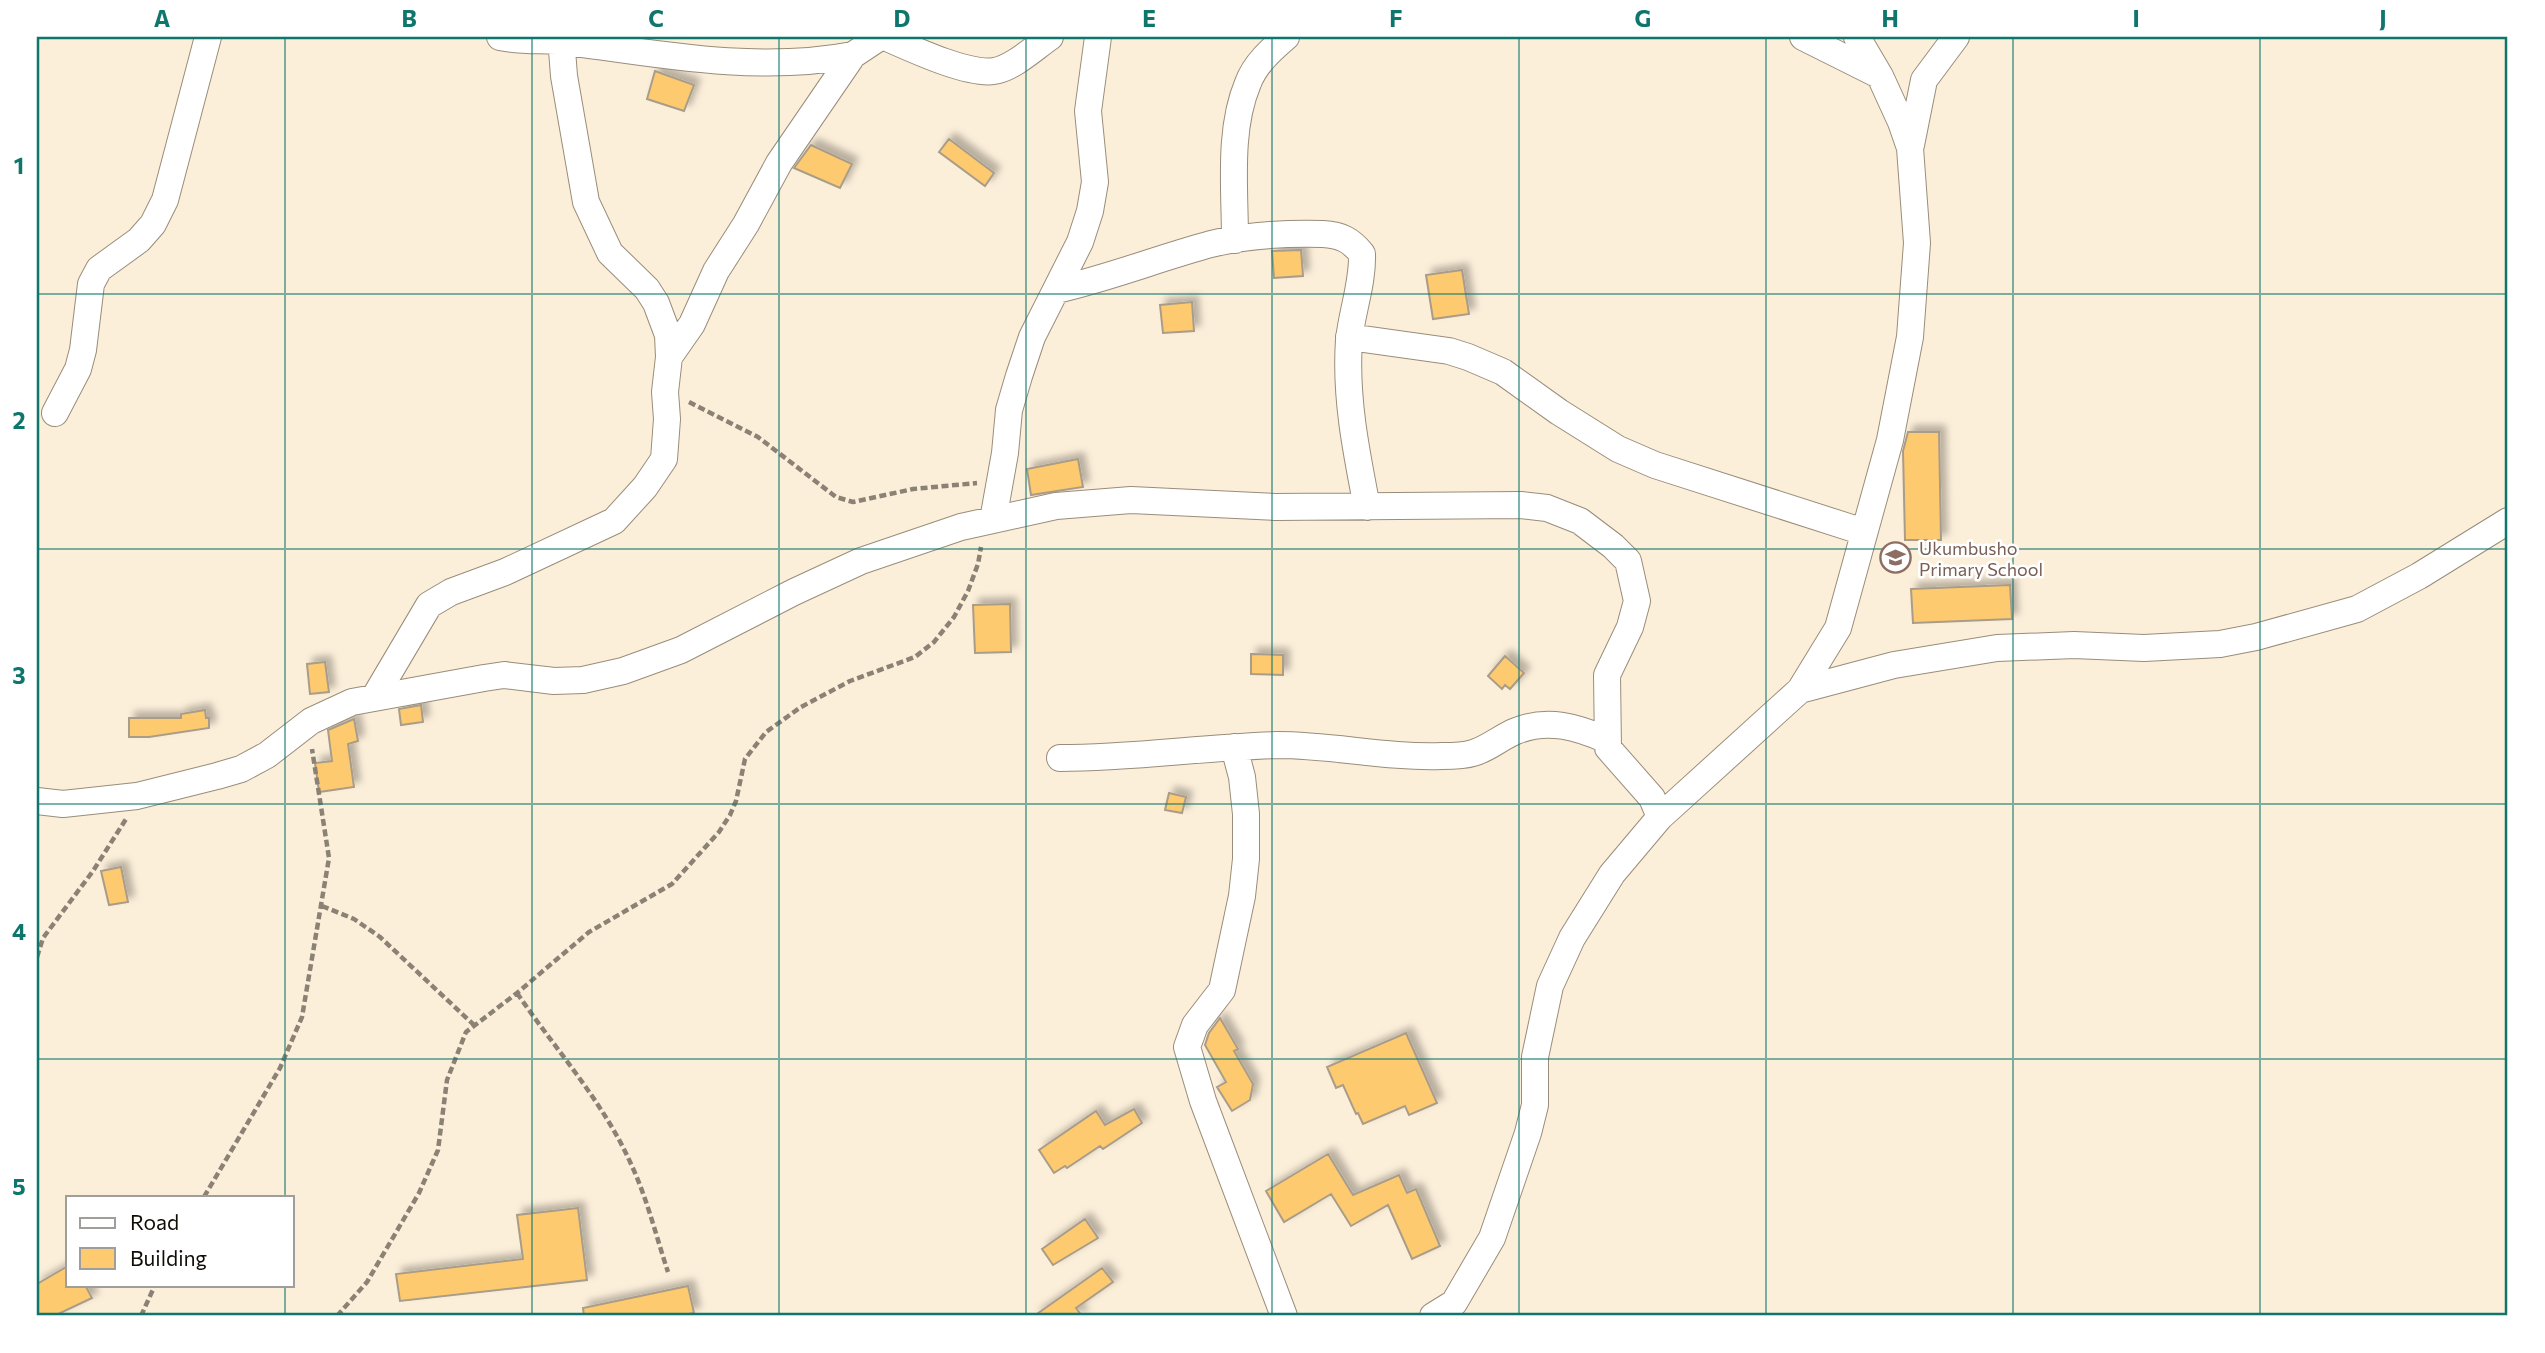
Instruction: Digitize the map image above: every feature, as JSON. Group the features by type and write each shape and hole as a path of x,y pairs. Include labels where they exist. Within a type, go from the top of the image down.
{"street":[{"path":"55,413 78,369 91,284 99,270 139,240 153,224 165,200 208,37"},
{"path":"500,37 519,41 561,39 739,63 771,63 853,55"},
{"path":"668,357 692,324 716,271 746,225 779,163 853,55 883,37 981,71 996,71 1050,37"},
{"path":"988,521 1004,453 1009,411 1019,376 1032,337 1080,242 1095,182 1088,111 1098,37"},
{"path":"1235,240 1238,111 1248,81 1258,65 1286,37"},
{"path":"1803,37 1880,76"},
{"path":"1433,1316 1454,1303 1492,1238 1535,1105 1535,1057 1550,986 1572,938 1612,874 1660,817 1800,691 1838,628 1890,440 1910,337 1917,243 1910,148 1880,76 1857,37"},
{"path":"1910,148 1924,80 1932,65 1956,37"},
{"path":"374,698 429,605 451,592 505,572 595,531 619,517 645,487 664,458 668,335 661,312 647,289 611,253 586,202 564,76 561,39"},
{"path":"1056,290 1213,244 1252,236 1324,234 1335,235 1355,244 1363,261 1349,337 1349,396 1355,447 1367,506"},
{"path":"1349,337 1468,357 1503,372 1618,449 1655,465 1864,532"},
{"path":"37,802 62,804 137,796 241,769 267,755 320,716 352,702 504,675 554,681 583,680 623,671 681,650 861,561 988,521 1056,506 1131,500 1237,506 1521,505 1548,508 1580,521 1628,561 1637,601 1630,626 1606,675 1608,748 1652,798 1660,817"},
{"path":"1800,691 1894,665 1997,648 2074,645 2144,648 2220,644 2256,638 2357,609 2419,576 2508,520"},
{"path":"1060,758 1116,758 1234,747 1323,746 1402,756 1443,757 1474,753 1515,731 1534,725 1554,724 1579,728 1607,740"},
{"path":"1234,747 1242,777 1247,814 1242,896 1222,990 1195,1025 1187,1047 1203,1101 1284,1316"}],"path":[{"path":"665,392 701,407 758,437 836,497 844,500 853,502 913,489 998,481"},
{"path":"337,1316 367,1283 419,1193 438,1150 447,1080 466,1032 589,932 672,884 682,874 719,832 730,815 736,801 745,759 766,732 801,707 850,681 915,657 934,642 954,617 968,591 978,564 988,521"},
{"path":"205,1196 293,1043 302,1017 329,858 307,724"},
{"path":"37,957 43,938 121,830 137,796"},
{"path":"322,906 354,919 380,937 474,1025"},
{"path":"517,993 572,1066 632,1164 668,1272"},
{"path":"141,1316 155,1286"}],"building":[{"path":"655,71 694,85 684,111 647,99"},
{"path":"949,139 994,173 985,186 939,152"},
{"path":"811,145 852,164 840,188 794,168"},
{"path":"1301,250 1303,276 1274,278 1272,251"},
{"path":"1462,270 1469,314 1433,319 1426,275"},
{"path":"1192,302 1194,331 1163,333 1160,305"},
{"path":"1908,432 1939,432 1941,540 1905,540 1903,451"},
{"path":"1078,459 1083,487 1031,495 1027,469"},
{"path":"2010,585 2012,619 1913,623 1911,589"},
{"path":"1010,604 1011,652 975,653 973,605"},
{"path":"1251,654 1283,655 1283,675 1251,674"},
{"path":"1505,656 1524,673 1510,689 1505,685 1502,689 1488,676"},
{"path":"325,662 329,692 310,694 307,664"},
{"path":"421,705 423,722 401,725 399,709"},
{"path":"205,710 206,718 209,718 209,728 149,737 129,737 129,718 181,718 181,714"},
{"path":"354,719 358,741 348,744 354,787 319,792 315,763 332,761 328,730"},
{"path":"1169,793 1186,797 1182,813 1165,810"},
{"path":"121,867 128,902 109,905 101,871"},
{"path":"1220,1018 1238,1049 1234,1051 1253,1084 1250,1100 1232,1111 1217,1087 1226,1082 1205,1045 1209,1033"},
{"path":"1406,1033 1437,1103 1409,1115 1405,1106 1363,1124 1343,1085 1336,1088 1327,1067"},
{"path":"1134,1109 1142,1123 1103,1149 1100,1146 1067,1168 1065,1166 1054,1173 1039,1150 1096,1111 1105,1125"},
{"path":"1328,1154 1353,1195 1399,1175 1407,1193 1416,1189 1440,1246 1412,1259 1388,1205 1351,1226 1331,1194 1284,1222 1266,1191"},
{"path":"578,1208 587,1280 400,1301 396,1274 523,1259 517,1215"},
{"path":"1085,1219 1098,1238 1053,1265 1042,1249"},
{"path":"66,1267 66,1286 86,1286 92,1298 54,1316 37,1316 37,1284"},
{"path":"1102,1268 1113,1282 1076,1308 1082,1316 1034,1316"},
{"path":"688,1286 694,1313 677,1316 584,1316 583,1308"}],"place":[{"name":"Ukumbusho Primary School","path":"1896,558"}]}
